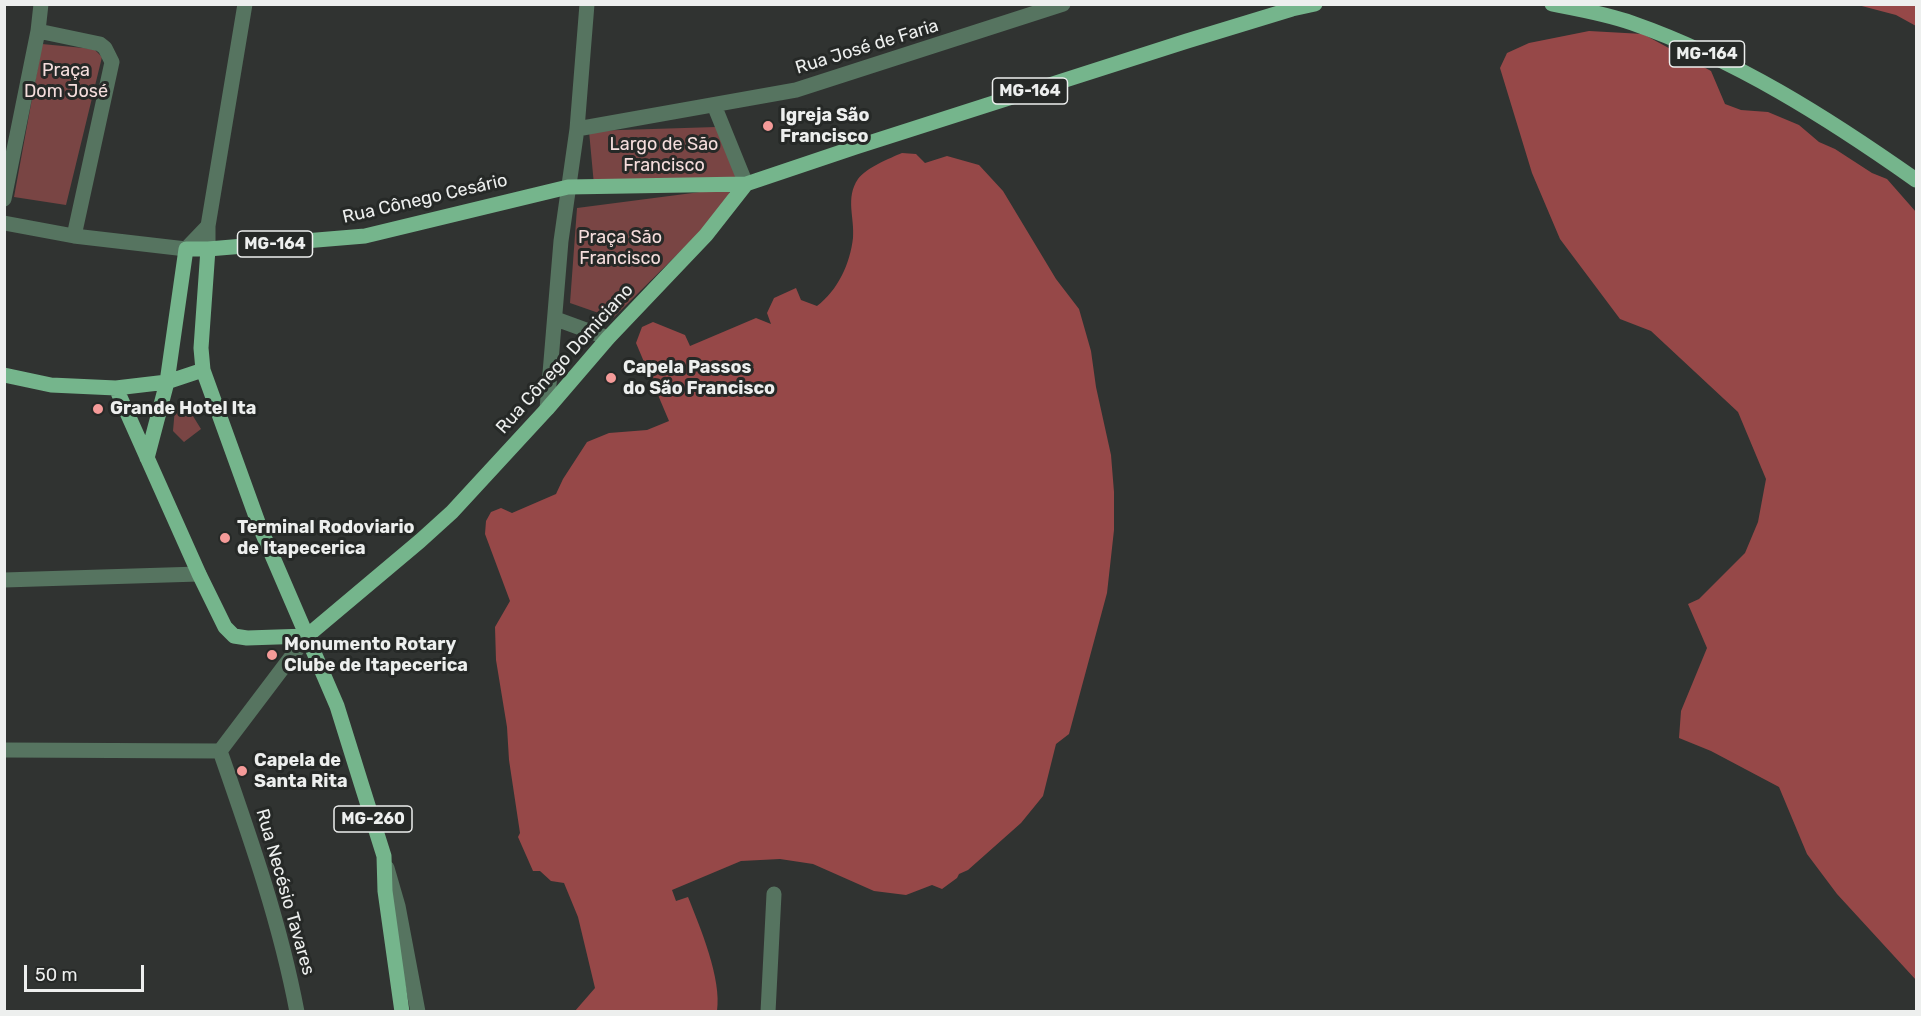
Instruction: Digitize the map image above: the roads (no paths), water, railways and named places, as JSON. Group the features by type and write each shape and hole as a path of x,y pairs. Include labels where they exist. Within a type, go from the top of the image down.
{"main road":[{"name":"MG-164","path":"568,187 746,184 1186,41 1315,4"},
{"name":"MG-164","path":"1552,4 1630,22 1695,48 1769,86 1850,133 1917,180"},
{"name":"Rua Cônego Domiciano","path":"307,636 452,512 547,409 608,338 706,235 746,184"},
{"name":"Rua Cônego Cesário","path":"186,249 365,236 568,187"},
{"path":"147,457 168,382 186,249"},
{"path":"116,388 225,627 234,636 247,638 307,636 259,525 203,370 201,348 208,249"},
{"path":"4,375 51,385 116,388 168,382 203,370"},
{"name":"MG-260","path":"307,636 337,706 384,856 385,891 402,1011"}],"street":[{"path":"4,200 38,31 41,4"},
{"path":"208,249 208,226 245,4"},
{"path":"547,409 561,241 577,129 587,4"},
{"name":"Rua José de Faria","path":"577,129 796,90 1063,4"},
{"path":"38,31 100,44 105,48 112,62 74,236"},
{"path":"714,105 746,184"},
{"name":"Rua Cônego Cesário","path":"4,223 74,236 186,249"},
{"path":"186,249 208,226"},
{"path":"556,320 608,338"},
{"path":"4,580 199,574"},
{"name":"Rua Cônego Domiciano","path":"220,751 307,636"},
{"path":"4,750 220,751"},
{"name":"Rua Necésio Tavares","path":"220,751 262,872 297,1011"},
{"path":"384,856 398,906 418,1011"},
{"path":"768,1011 774,894"}],"place":[{"name":"Igreja São Francisco","path":"768,126"},
{"name":"Capela Passos do São Francisco","path":"611,378"},
{"name":"Grande Hotel Ita","path":"98,409"},
{"name":"Terminal Rodoviario de Itapecerica","path":"225,538"},
{"name":"Monumento Rotary Clube de Itapecerica","path":"272,655"},
{"name":"Capela de Santa Rita","path":"242,771"}],"park label":[{"name":"Praça Dom José","path":"66,82"},
{"name":"Largo de São Francisco","path":"664,155"},
{"name":"Praça São Francisco","path":"620,248"}]}
